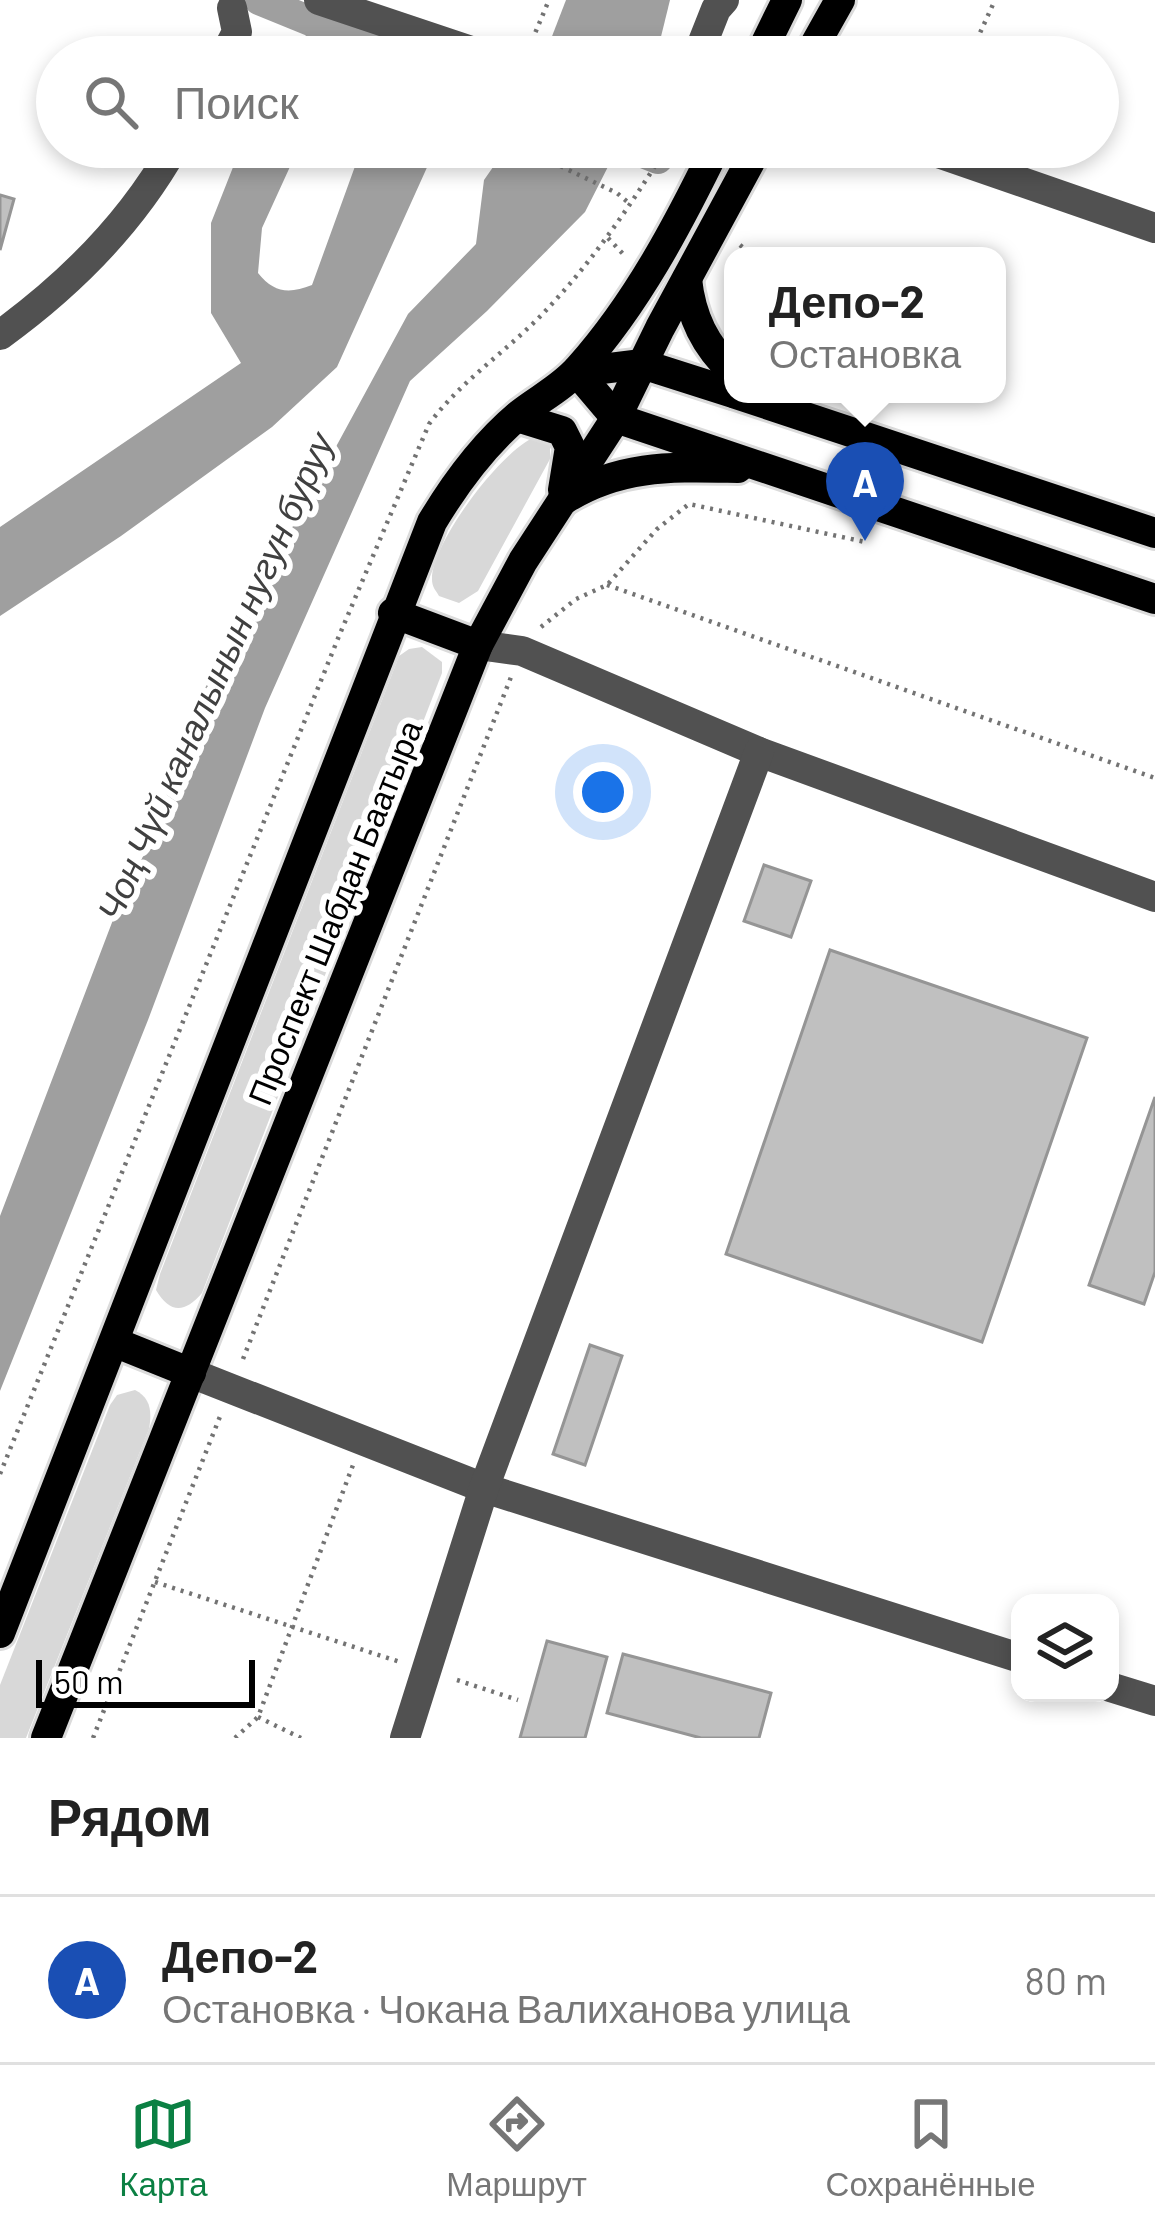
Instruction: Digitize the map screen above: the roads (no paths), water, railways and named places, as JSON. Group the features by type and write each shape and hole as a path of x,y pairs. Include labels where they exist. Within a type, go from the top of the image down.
{"main road":[{"path":"769,36 787,0"},
{"path":"819,36 839,0"},
{"name":"Проспект Шабдан Баатыра","path":"0,1633 432,521 458,478 517,417 577,372 650,272 706,168"},
{"name":"Проспект Шабдан Баатыра","path":"46,1738 478,645 560,502 616,418 747,168"},
{"path":"687,279 690,309 703,336 724,360"},
{"path":"577,372 642,364 724,390"},
{"path":"577,372 616,418 1155,599"},
{"path":"762,403 1155,533"},
{"path":"775,403 788,412"},
{"path":"517,417 562,431 570,447 560,502"},
{"path":"560,502 590,483 638,468 766,469"},
{"path":"393,613 478,645"},
{"path":"114,1342 190,1372"}],"street":[{"path":"319,0 426,36"},
{"path":"705,36 724,0"},
{"path":"0,335 48,300 121,224 160,168"},
{"path":"982,168 1155,228"},
{"path":"478,645 523,652 759,752 1155,897"},
{"path":"404,1738 484,1488 759,752"},
{"path":"190,1372 484,1488 1011,1655"},
{"path":"1119,1690 1155,1701"}],"water":[{"path":"566,0 670,0 661,36 552,36"},
{"path":"233,168 289,168 262,228 258,273 270,285 296,290 312,285 354,168 427,168 337,367 272,427 0,616 0,527 241,363 211,313 211,223"},
{"name":"Чоң Чүй каналынын нугун буруу","path":"492,168 607,168 585,212 410,381 265,708 148,1020 0,1391 0,1216 116,912 148,846 204,690 408,314 476,244 484,180"}],"waterway":[{"path":"259,0 347,36"},
{"path":"303,18 311,36"}],"place":[{"name":"Депо-2","path":"865,541"}]}
